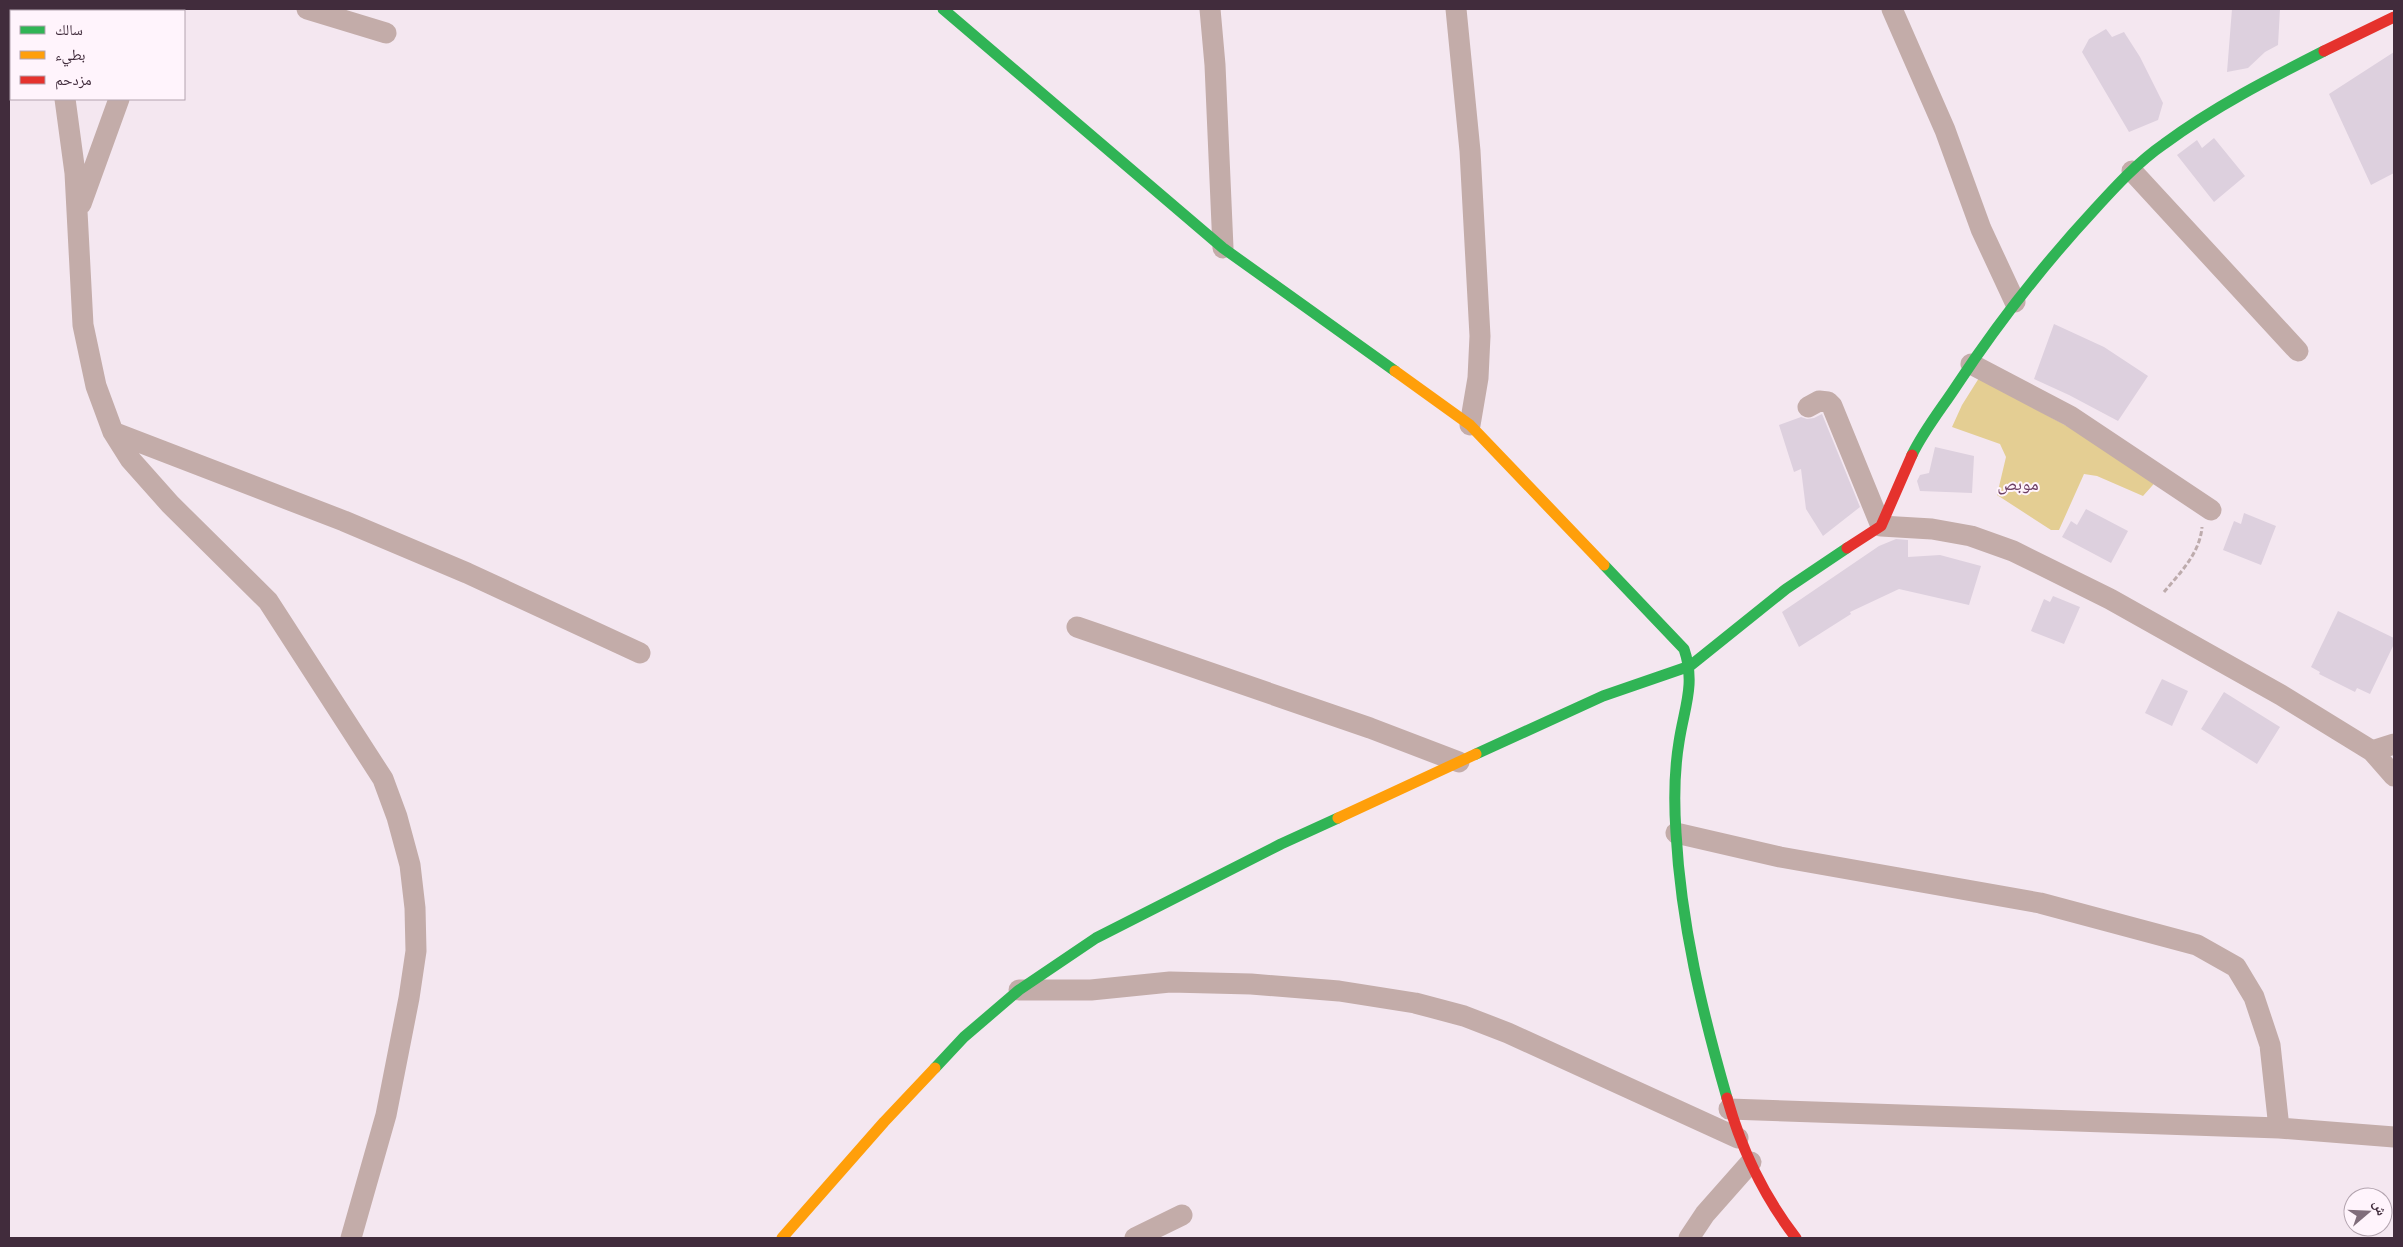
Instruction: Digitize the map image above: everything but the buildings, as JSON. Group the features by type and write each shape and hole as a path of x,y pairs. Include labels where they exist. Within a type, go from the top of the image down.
{"street":[{"path":"306,9 386,33"},
{"path":"943,9 1224,248 1470,425 1684,649 1690,666 1690,688 1679,740 1676,773 1676,833 1684,918 1703,1013 1738,1138 1774,1209 1796,1238"},
{"path":"1210,9 1215,65 1224,248"},
{"path":"1456,9 1470,151 1480,336 1478,378 1470,425"},
{"path":"1892,9 1944,130 1981,229 2015,302"},
{"path":"782,1238 884,1122 964,1037 1019,990 1096,938 1281,844 1459,762 1604,696 1690,666 1786,589 1881,526 1916,447 1971,364 2015,302 2079,226 2132,171 2162,145 2210,112 2276,75 2394,17"},
{"path":"65,100 78,212 79,281 83,325 96,386 113,432 130,459 170,504 268,601 379,772 397,817 410,866 415,908 416,952 410,998 386,1115 351,1238"},
{"path":"78,212 119,100"},
{"path":"2132,171 2298,351"},
{"path":"1971,364 2070,416 2207,508"},
{"path":"1808,407 1819,401 1828,402 1832,406 1881,526"},
{"path":"113,432 344,521 467,573 640,653"},
{"path":"1881,526 1932,529 1971,536 2012,551 2118,604 2281,695 2372,751 2394,776"},
{"path":"1077,627 1361,725 1459,762"},
{"path":"2372,751 2394,744"},
{"path":"1676,833 1780,856 2040,903 2197,945 2236,967 2254,997 2270,1045 2279,1128"},
{"path":"1019,990 1091,990 1170,982 1251,984 1338,991 1414,1003 1464,1016 1508,1033 1738,1138"},
{"path":"1729,1109 2279,1128 2394,1137"},
{"path":"1689,1238 1705,1214 1751,1162"},
{"path":"1135,1238 1182,1215"}],"path":[{"path":"2164,592 2191,559 2201,536 2207,508"}],"shaded area":[{"path":"1979,378 2160,477 2143,496 2097,476 2084,474 2059,530 2051,530 1997,495 2006,457 2000,444 1952,427 1962,405"}],"traffic: fast":[{"path":"943,9 1223,248 1395,371"},
{"path":"1912,455 1973,362 2022,294 2076,230 2128,175 2154,151 2202,118 2262,83 2324,51"},
{"path":"1476,754 1603,696 1690,666 1786,589 1847,548"},
{"path":"1604,565 1684,649 1689,674 1689,685 1677,753 1675,776 1676,833 1679,867 1694,967 1709,1033 1727,1098"},
{"path":"935,1068 964,1037 1019,990 1096,938 1281,844 1338,818"}],"traffic: slow":[{"path":"1395,371 1470,425 1604,565"},
{"path":"1338,818 1476,754"},
{"path":"782,1238 884,1122 935,1068"}],"traffic: jam":[{"path":"2324,51 2394,17"},
{"path":"1847,548 1881,526 1912,455"},
{"path":"1727,1098 1739,1136 1755,1172 1773,1205 1796,1238"}],"district":[{"name":"موبص","path":"2018,484"}]}
